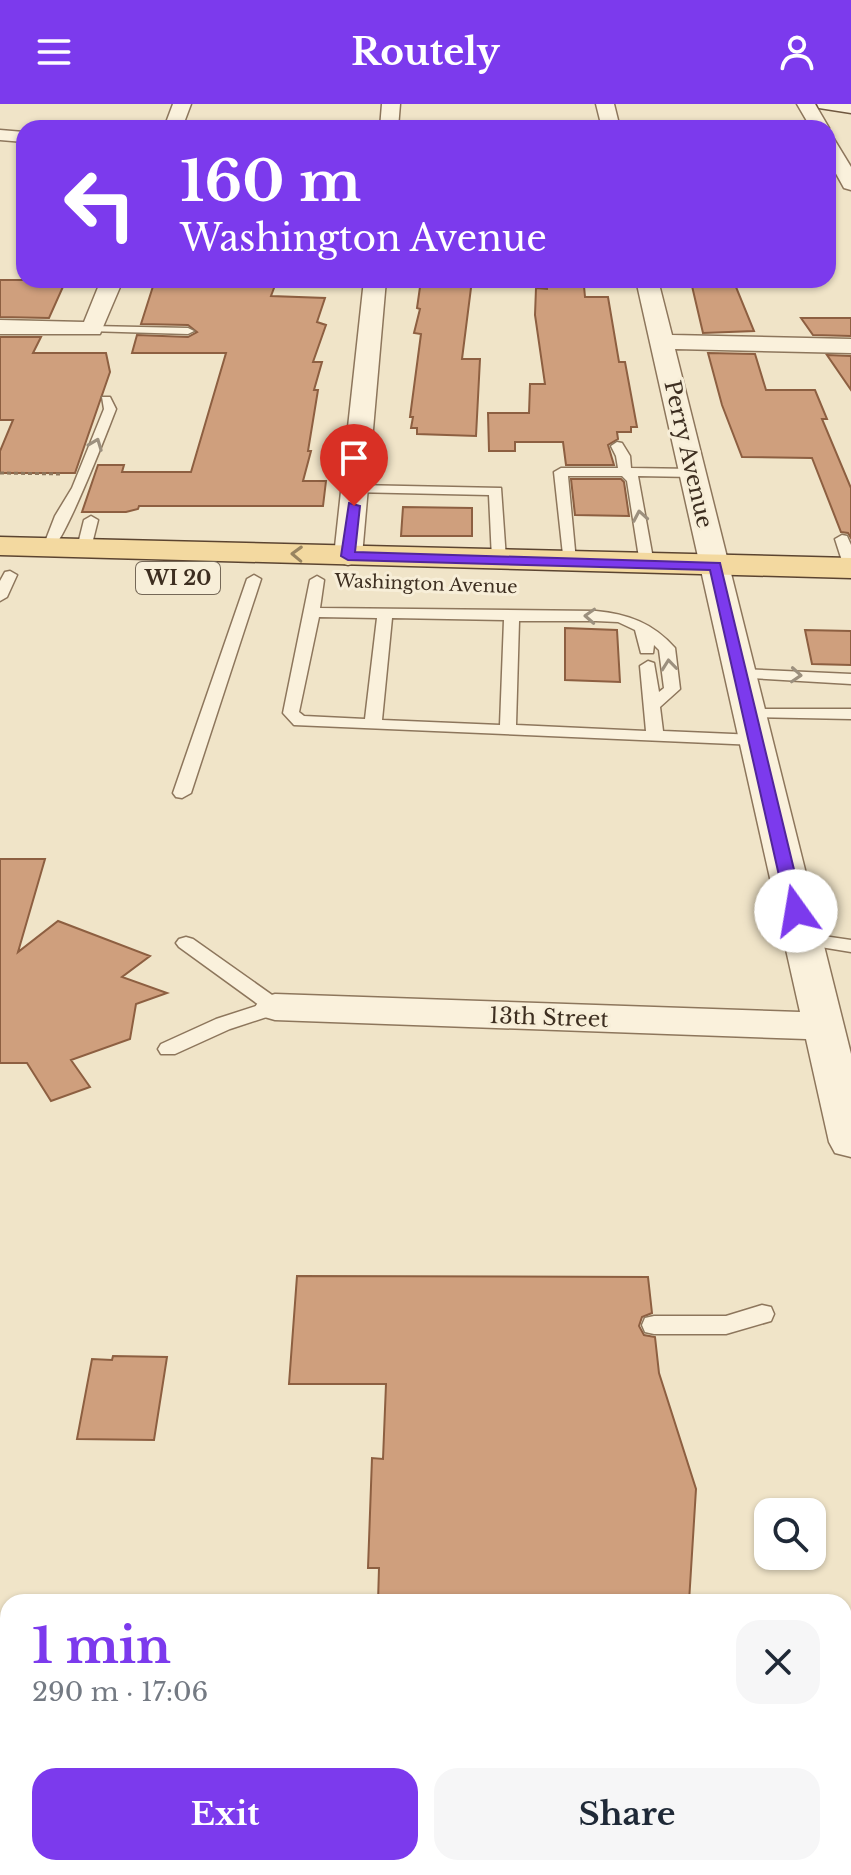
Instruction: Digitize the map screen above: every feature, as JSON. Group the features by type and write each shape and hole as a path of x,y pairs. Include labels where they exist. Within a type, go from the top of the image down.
{"main road":[{"name":"Washington Avenue","path":"2,573 50,547 87,534 348,556 647,564 851,596"},
{"name":"Washington Avenue","path":"2,573 254,579 315,596 432,583 717,575 848,558"},
{"path":"717,575 730,585 765,580 851,581"}],"street":[{"path":"826,104 851,107"},
{"path":"836,157 851,184"},
{"path":"0,327 92,329 109,288"},
{"path":"348,556 374,288"},
{"name":"Perry Avenue","path":"649,288 851,1142"},
{"path":"662,342 851,346"},
{"name":"13th Street","path":"275,1007 823,1026"}],"lane":[{"path":"92,329 188,331"},
{"path":"50,547 110,409 106,400"},
{"path":"617,446 623,456 625,472 634,480 647,564"},
{"path":"569,561 561,472 693,473"},
{"path":"356,489 496,491 499,559"},
{"path":"182,793 254,579"},
{"path":"652,705 672,689 667,648 642,627 621,618 385,613 315,596 291,713 300,721 655,737 851,714"},
{"path":"373,725 385,613"},
{"path":"508,730 512,616"},
{"path":"642,627 655,737"},
{"path":"740,674 851,679"},
{"path":"803,939 851,946"},
{"path":"186,943 275,1007"},
{"path":"168,1049 223,1024 275,1007"},
{"path":"654,1325 726,1325 762,1314"}],"path":[{"path":"0,473 77,481"}],"building":[{"path":"0,280 16,280 16,288 62,288 49,318 0,317"},
{"path":"152,288 274,288 271,296 325,298 317,322 326,325 313,362 322,362 314,390 318,390 308,451 311,451 303,481 326,481 323,506 139,506 126,512 82,512 98,465 124,465 122,472 191,472 226,353 132,353 137,335 188,337 197,332 188,325 141,324"},
{"path":"420,288 471,288 462,359 480,359 476,436 417,434 417,428 411,428 421,334 414,333 420,309 417,308"},
{"path":"536,288 584,288 585,297 608,297 619,362 625,362 637,427 631,427 631,432 617,432 618,439 608,445 614,465 566,465 563,442 515,442 515,451 489,451 488,413 529,413 530,384 545,384 535,315"},
{"path":"692,288 736,288 754,331 703,333"},
{"path":"801,318 851,318 851,336 813,335"},
{"path":"0,337 41,337 33,353 106,353 110,372 75,473 0,473 0,451 13,420 0,420"},
{"path":"708,353 755,354 766,390 815,390 827,419 822,419 851,488 851,538 848,533 841,532 812,458 742,457 722,405"},
{"path":"827,355 851,356 851,390"},
{"path":"571,479 621,479 629,516 575,515"},
{"path":"403,507 472,508 472,536 401,536"},
{"path":"565,628 617,630 620,682 565,680"},
{"path":"805,630 851,631 851,665 812,664"},
{"path":"0,859 45,859 18,952 58,921 150,956 122,977 167,993 136,1004 130,1039 71,1060 90,1087 51,1101 27,1063 0,1063"},
{"path":"297,1276 648,1277 652,1313 642,1317 639,1326 644,1335 655,1337 659,1373 696,1489 689,1594 378,1594 379,1568 368,1568 372,1458 383,1459 386,1384 289,1384"},
{"path":"113,1356 167,1357 154,1440 77,1439 92,1359 112,1360"}],"route":[{"path":"354,506 348,556 715,566 796,911"}]}
